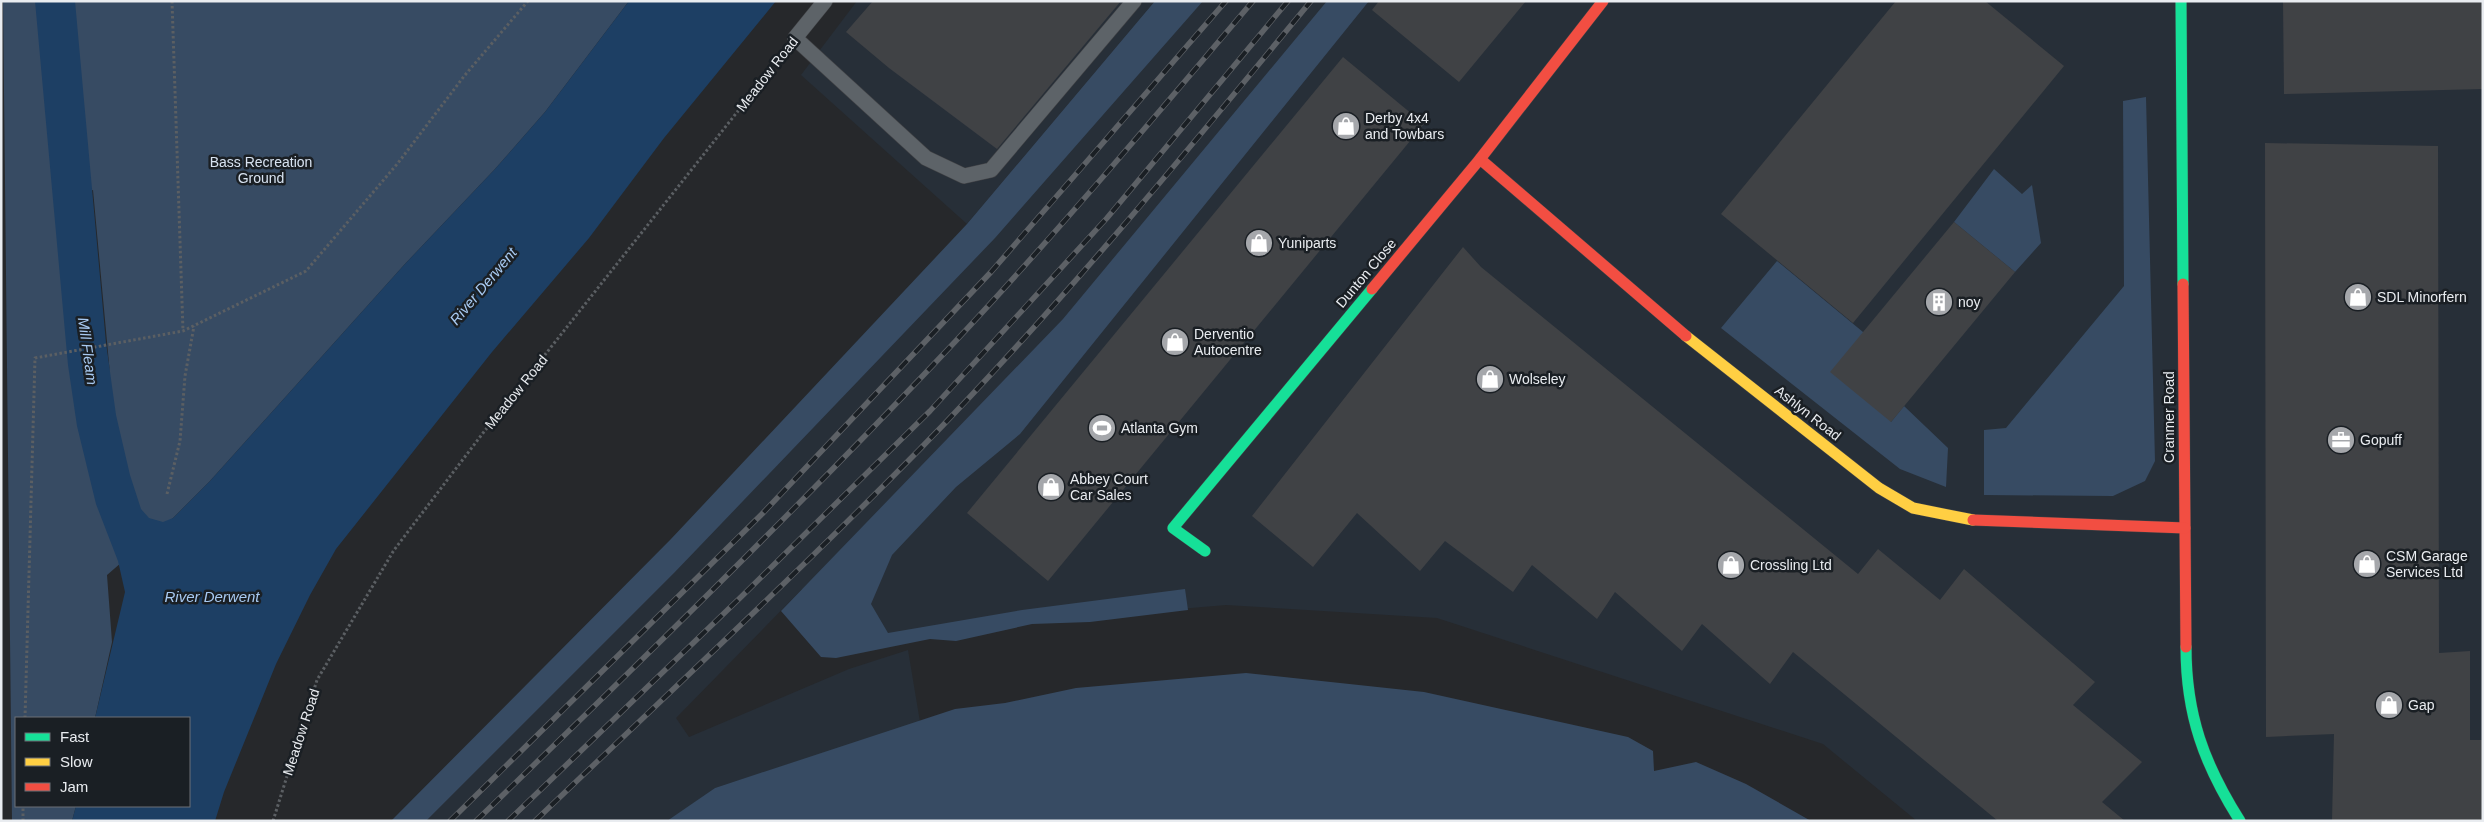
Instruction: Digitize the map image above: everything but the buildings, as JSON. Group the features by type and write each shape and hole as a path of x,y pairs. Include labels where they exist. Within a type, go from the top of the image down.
{"street":[{"name":"Dunton Close","path":"1205,551 1173,528 1480,159 1603,1"},
{"name":"Cranmer Road","path":"2181,1 2186,658 2192,707 2203,752 2217,784 2240,821"},
{"name":"Ashlyn Road","path":"1480,159 1669,322 1879,488 1913,508 1966,520 2185,528"}],"lane":[{"name":"Meadow Road","path":"795,38 825,1"},
{"path":"795,38 926,158 964,176 991,170 1134,1"}],"path":[{"path":"172,1 183,331"},
{"path":"25,717 35,358 183,331 306,271 398,163 465,75 528,1"},
{"name":"Meadow Road","path":"273,821 317,680 394,550 483,432 795,38"},
{"path":"167,494 180,441 185,376 194,326"},
{"path":"23,821 24,807"}],"shaded area":[{"path":"857,1 1155,1 967,224 801,75"},
{"path":"1202,1 2483,1 2483,821 1917,821 1823,744 1437,618 1226,605 887,634 802,589 676,718 689,737 849,669 908,650 920,722 715,788 669,821 426,821 675,572"}],"green space":[{"name":"Bass Recreation Ground","path":"3,1 629,1 545,112 495,169 404,265 210,481 173,518 107,575 112,642 95,717 15,717 15,807 76,807 72,821 12,821","holes":["93,190 110,374 83,193"]},
{"path":"1155,1 1203,1 995,238 675,572 426,821 391,821 671,539 967,224"},
{"path":"1327,1 1369,1 1020,434 956,487 892,555 871,604 888,633 1022,610 1185,589 1188,610 1090,622 1032,624 956,641 930,639 836,658 821,657 781,611 1063,319"},
{"path":"2146,97 2155,461 2145,481 2113,496 1984,495 1984,430 2006,428 2124,286 2123,101"},
{"path":"1994,169 2022,194 2032,185 2041,243 2015,272 1954,222"},
{"path":"1777,261 1863,332 1891,422 1904,406 1948,448 1946,487 1900,469 1721,328"},
{"path":"1246,673 1424,692 1628,737 1653,751 1654,771 1696,762 1746,784 1811,821 667,821 715,788 955,709 1005,703 1076,688"}],"water":[{"name":"River Derwent","path":"35,1 75,1 106,343 116,415 130,475 141,509 149,518 163,522 173,518 210,481 404,265 495,169 545,112 629,1 776,1 664,138 589,238 492,352 336,549 310,595 276,664 224,792 215,821 72,821 76,807 190,807 190,717 95,717 125,592 118,561 96,504 77,426 68,365"}],"railway":[{"path":"450,821 762,514 991,272 1226,1"},
{"path":"476,821 765,538 934,364 1136,139 1253,1"},
{"path":"508,821 741,597 930,411 1107,218 1288,1"},
{"path":"535,821 824,544 971,396 1120,230 1311,1"}],"traffic: fast":[{"path":"2181,1 2183,284"},
{"path":"1205,551 1173,528 1372,289"},
{"path":"2186,647 2189,695 2200,738 2216,779 2240,821"}],"traffic: slow":[{"path":"1686,336 1879,488 1913,508 1973,520"}],"traffic: jam":[{"path":"1372,289 1480,159 1603,1"},
{"path":"1480,159 1686,336"},
{"path":"2183,284 2186,647"},
{"path":"1973,520 2185,528"}],"place":[{"name":"Derby 4x4 and Towbars","path":"1346,126"},
{"name":"Yuniparts","path":"1259,243"},
{"name":"SDL Minorfern","path":"2358,297"},
{"name":"noy","path":"1939,302"},
{"name":"Derventio Autocentre","path":"1175,342"},
{"name":"Wolseley","path":"1490,379"},
{"name":"Atlanta Gym","path":"1102,428"},
{"name":"Gopuff","path":"2341,440"},
{"name":"Abbey Court Car Sales","path":"1051,487"},
{"name":"CSM Garage Services Ltd","path":"2367,564"},
{"name":"Crossling Ltd","path":"1731,565"},
{"name":"Gap","path":"2389,705"}],"water label":[{"name":"Mill Fleam","path":"88,351"}]}
